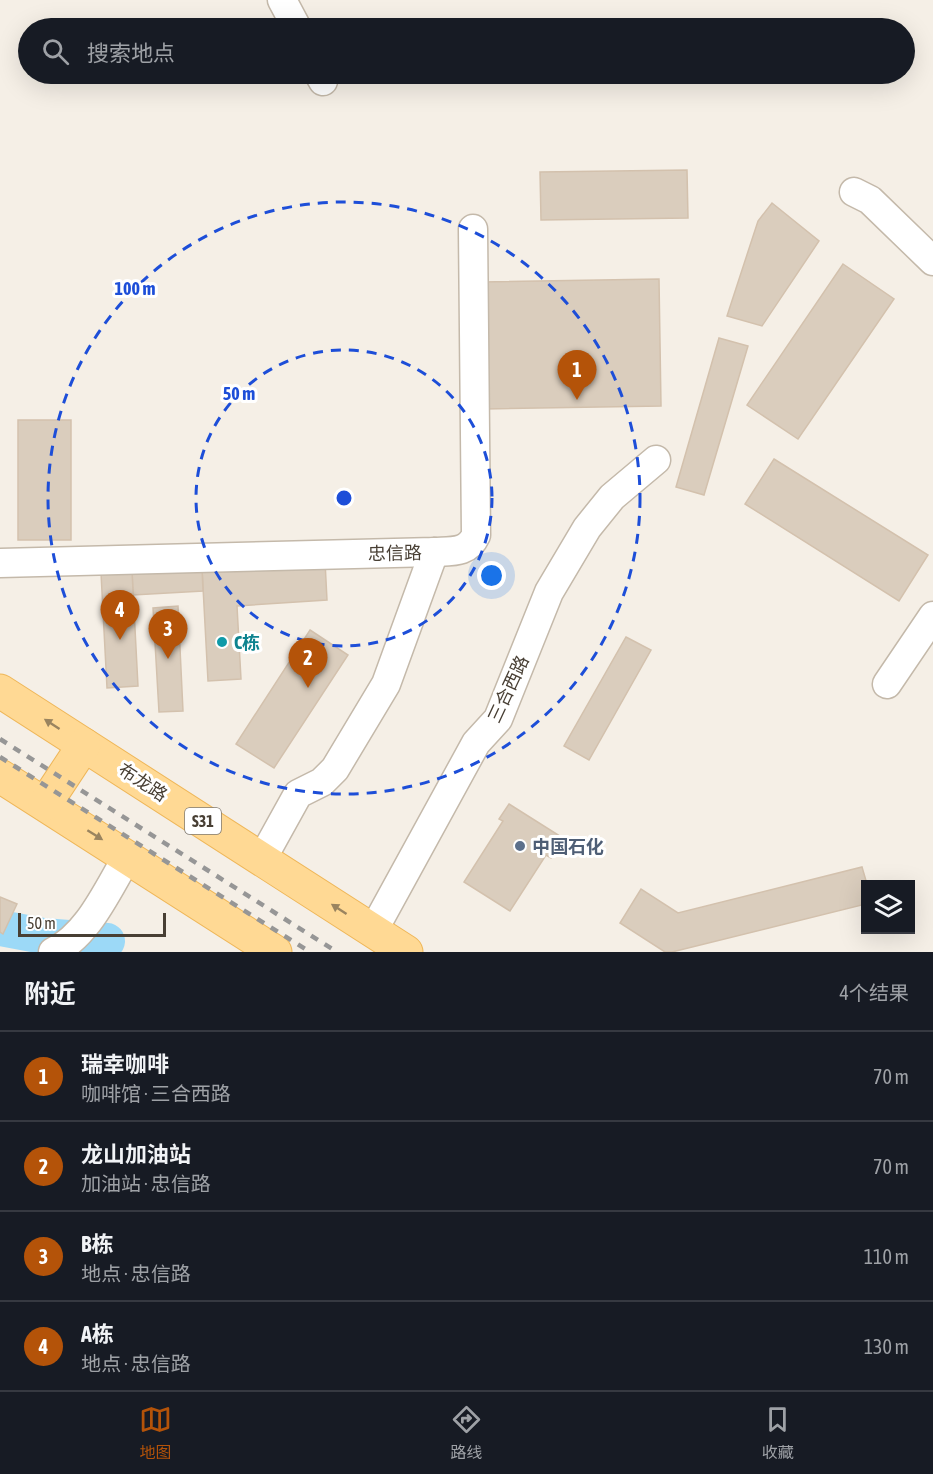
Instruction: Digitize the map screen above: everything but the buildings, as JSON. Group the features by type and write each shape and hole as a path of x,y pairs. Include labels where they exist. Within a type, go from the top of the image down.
{"main road":[{"name":"布龙路","path":"0,691 406,952"},
{"path":"45,804 84,745"},
{"path":"0,776 275,952"},
{"path":"0,789 45,804"}],"street":[{"path":"282,0 292,18"},
{"path":"854,192 870,200 933,261"},
{"name":"忠信路","path":"0,563 434,552 463,550 472,544 476,535 473,229"},
{"name":"三合西路","path":"373,931 476,743 498,718 549,592 562,567 586,528 612,497 656,460"},
{"path":"262,859 298,794 322,782 335,769 386,684 434,552"},
{"path":"887,684 933,616"},
{"path":"53,952 66,946 79,934 128,856"}],"waterway":[{"path":"0,928 43,936 107,941"}],"railway":[{"path":"0,739 337,952"},
{"path":"0,757 310,952"}],"place":[{"name":"瑞幸咖啡","path":"577,400"},
{"name":"A栋","path":"120,640"},
{"name":"C栋","path":"222,642"},
{"name":"B栋","path":"168,659"},
{"name":"龙山加油站","path":"308,688"},
{"name":"中国石化","path":"520,846"}]}
